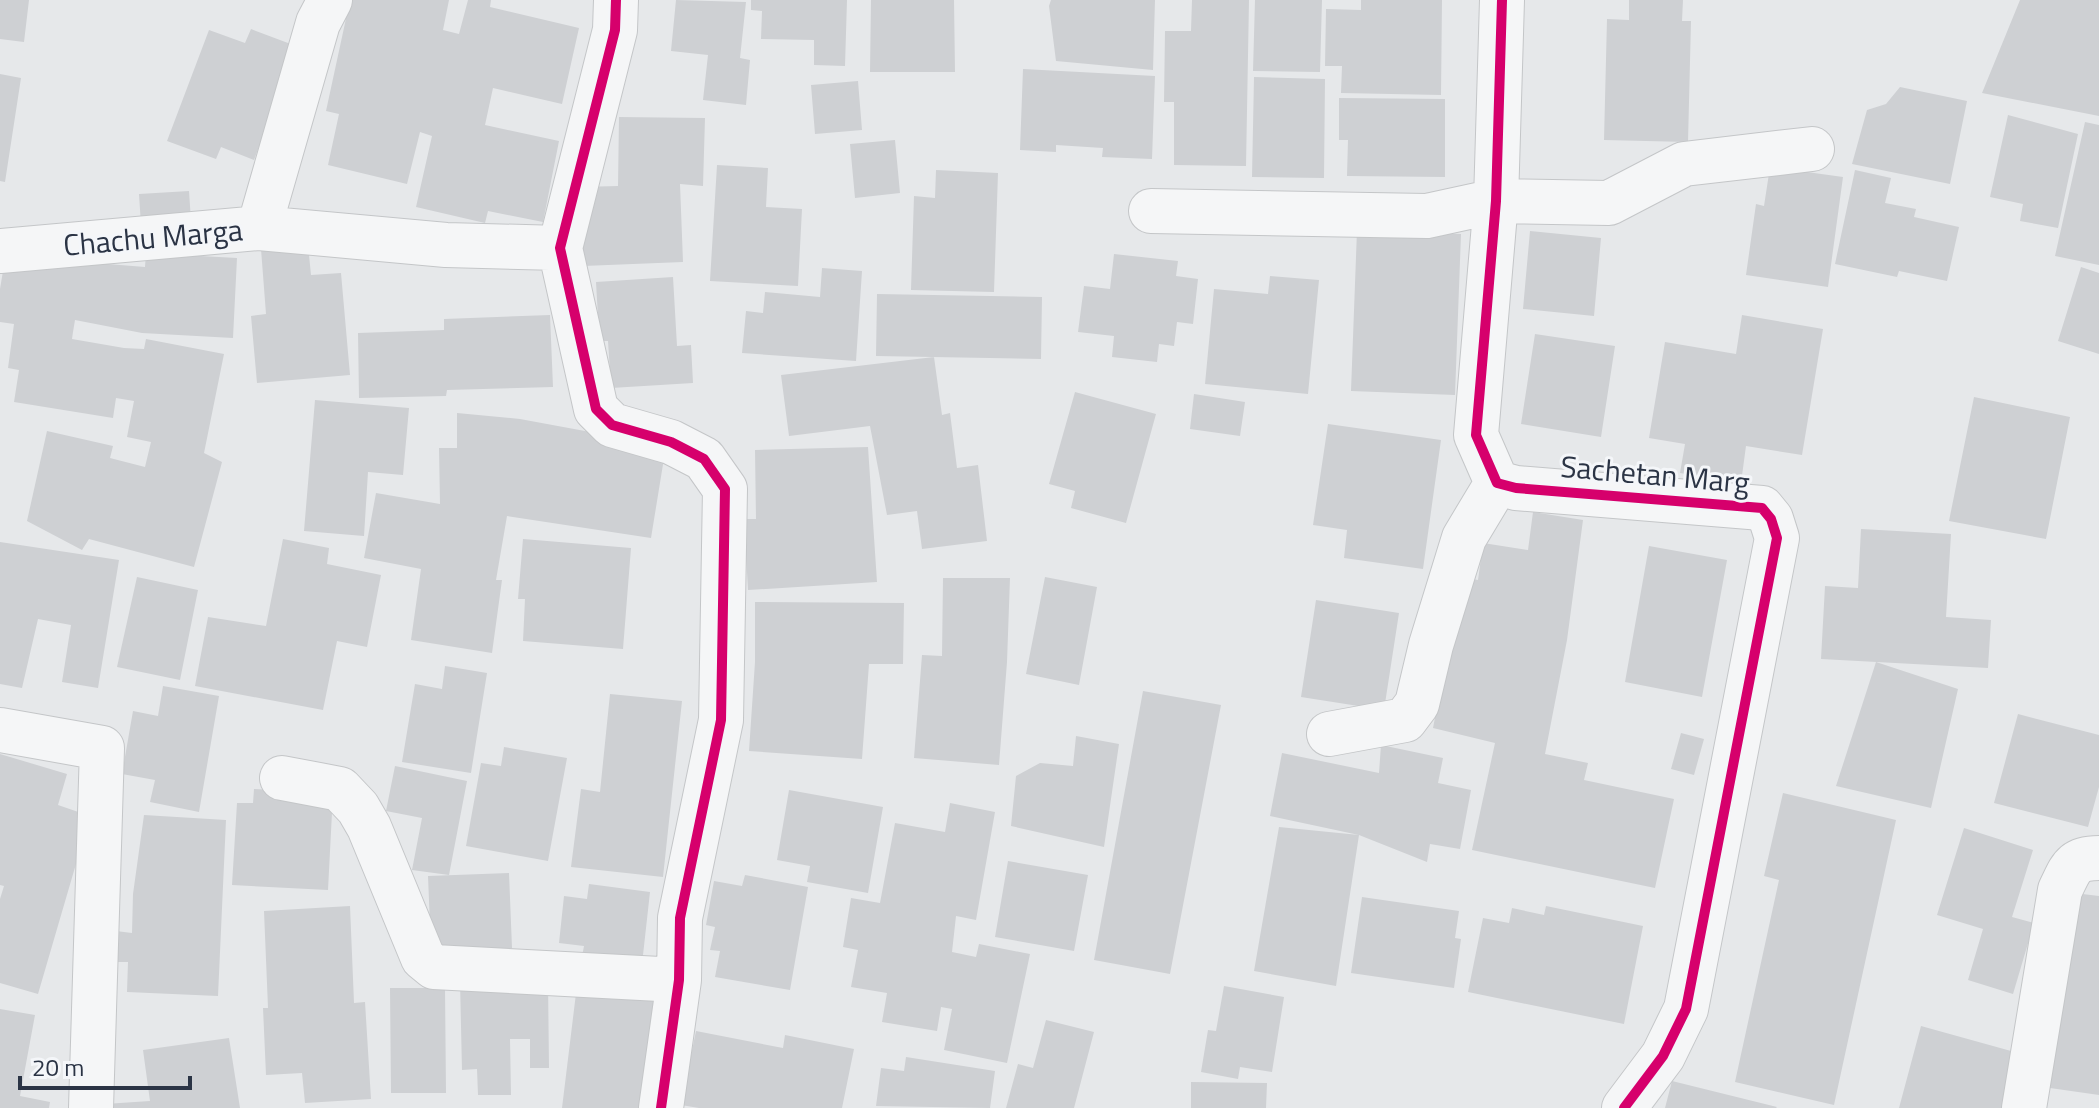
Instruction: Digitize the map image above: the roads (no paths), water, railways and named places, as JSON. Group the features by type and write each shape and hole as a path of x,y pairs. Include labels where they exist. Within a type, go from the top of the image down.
{"street":[{"name":"Chachu Marga","path":"0,251 259,228 318,23 330,0"},
{"path":"616,0 615,30 560,248 596,409 612,425 671,442 704,459 725,489 721,720 680,918 679,980 661,1108"},
{"path":"1329,734 1405,720 1417,704 1431,645 1464,538 1497,483 1476,435 1496,201 1502,0"},
{"path":"1151,211 1427,216 1496,201 1609,203 1684,164 1812,149"},
{"path":"259,228 446,245 560,248"},
{"name":"Sachetan Marg","path":"1497,483 1516,488 1762,508 1771,519 1777,538 1686,1009 1663,1056 1624,1108"},
{"path":"0,730 102,748 91,1108"},
{"path":"282,778 340,789 358,808 369,827 423,958 434,967 679,980"},
{"path":"2024,1108 2060,890 2072,864 2085,858 2099,858"}]}
